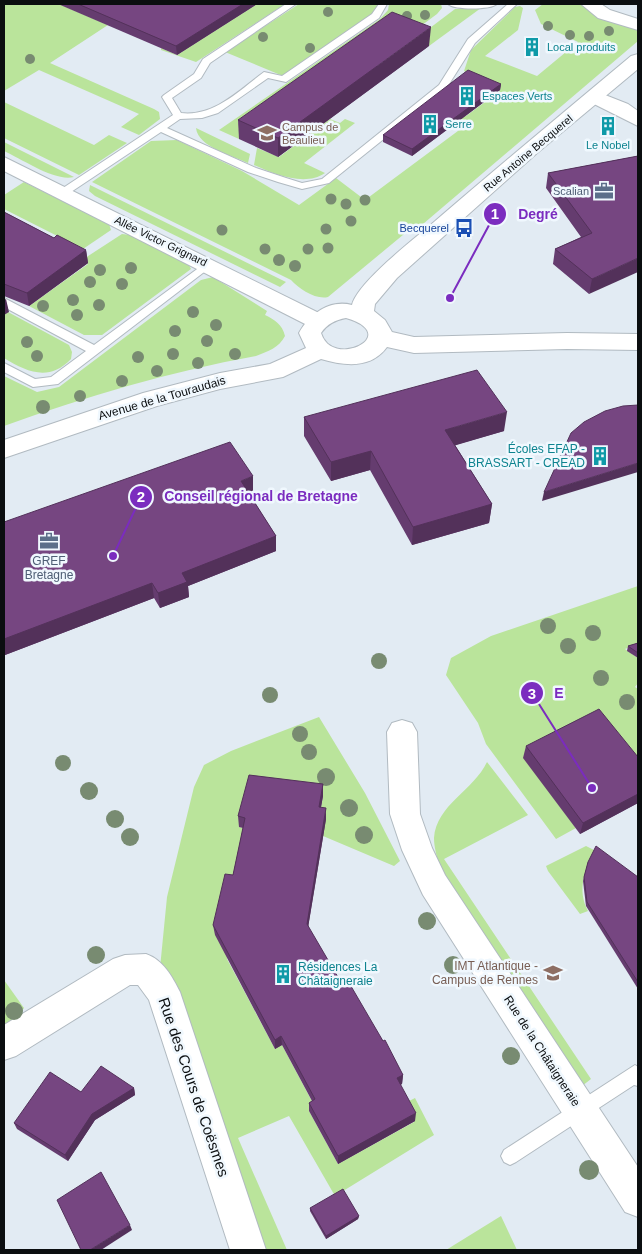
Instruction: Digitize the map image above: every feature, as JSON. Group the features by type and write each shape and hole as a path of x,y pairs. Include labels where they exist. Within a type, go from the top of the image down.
{"street":[{"path":"590,4 604,14 638,25"},
{"name":"Rue Antoine Becquerel","path":"362,313 364,302 389,273 529,150 638,60"},
{"path":"595,97 621,108 638,120"},
{"name":"Allée Victor Grignard","path":"4,163 208,264 317,321"},
{"path":"336,312 362,313 372,318 382,331 382,338 374,349 354,357 337,356 321,350 311,339 310,333 317,321 336,312"},
{"path":"382,338 414,345 567,340 638,342"},
{"name":"Avenue de la Touraudais","path":"4,449 151,399 220,381 275,370 321,350"},
{"name":"Rue de la Châtaigneraie","path":"402,732 405,814 416,850 434,884 638,1199"},
{"name":"Rue des Cours de Coësmes","path":"4,1044 125,970 146,969 163,992 248,1250"}],"lane":[{"path":"178,116 167,97 198,76 206,60 292,4"},
{"path":"64,192 178,116 193,118 208,115 267,74 283,80 376,16 383,4"},
{"path":"452,4 470,6 493,4"},
{"path":"160,128 252,170 302,186 314,184 325,180 443,87 471,42 513,4"},
{"path":"4,367 33,383 54,381 208,264"},
{"path":"4,302 94,350"},
{"path":"510,1156 635,1074 638,1078"}],"green space":[{"path":"4,4 59,4 108,25 50,63 154,109 159,112 160,119 139,135 121,127 139,114 39,70 4,91"},
{"path":"257,4 285,4 196,62 161,50 161,48 177,55"},
{"path":"299,4 378,4 375,12 283,76 225,52"},
{"path":"389,4 441,4 442,8 437,14 406,37 239,139 219,130 380,19 388,10"},
{"path":"543,4 582,4 597,16 638,30 638,41 423,224 415,225 328,297 318,297 308,293 291,280 92,182 151,141 177,140 242,171 299,205 336,178 365,200 466,125 426,107 433,102 466,116 500,91 464,71 471,50 515,7 520,6 523,8 518,30 485,56 537,76 578,42 541,24 535,10"},
{"path":"481,8 429,46 414,40 455,9"},
{"path":"4,102 94,145 109,135 127,143 79,175 4,138"},
{"path":"330,119 340,123 345,119 355,123 304,163 325,173 308,179 290,178 254,165 257,148 279,157"},
{"path":"196,128 250,154 248,163 209,146 198,135"},
{"path":"4,142 74,177 66,178 39,169 4,151"},
{"path":"24,182 109,224 111,230 83,249 4,209 4,195"},
{"path":"90,185 286,282 280,287 95,196 89,191"},
{"path":"122,234 130,235 189,265 191,269 102,335 84,335 29,306 88,264 82,260"},
{"path":"213,277 267,311 265,315 278,323 282,328 285,336 283,340 273,349 256,356 192,369 128,386 4,426 4,376 37,392 59,387 201,280"},
{"path":"8,312 69,345 72,352 71,359 54,371 38,372 30,371 4,358 4,315"},
{"path":"638,586 638,646 635,645 625,649 638,658 638,683 635,687 638,689 638,773 524,758 576,828 556,839 486,744 478,723 446,675 451,658 491,636"},
{"path":"319,717 365,793 400,861 394,866 323,836 319,818 323,796 240,827 246,829 227,959 275,1049 282,1045 315,1107 309,1111 338,1164 414,1122 405,1103 415,1098 434,1135 335,1196 289,1116 238,1138 287,1250 264,1250 239,1173 160,968 167,897 194,787 204,765 231,751"},
{"path":"487,762 528,815 444,859 591,1079 582,1086 439,866 434,841 436,826 448,807 474,781"},
{"path":"586,846 596,851 588,865 583,880 583,895 588,911 580,914 546,866"},
{"path":"4,980 24,1008 10,1027 4,1031"},
{"path":"501,1216 517,1250 446,1250"}],"building":[{"path":"78,4 243,4 176,46"},
{"path":"392,12 431,27 278,138 238,120"},
{"path":"468,70 501,84 412,149 383,135"},
{"path":"638,156 638,258 592,279 555,249 592,233 548,173"},
{"path":"4,212 54,238 57,235 86,250 27,293 4,284"},
{"path":"477,370 507,412 445,430 492,504 413,527 371,451 331,462 304,417"},
{"name":"Écoles EFAP - BRASSART - CREAD","path":"638,405 638,463 544,492 571,433 584,422 605,411 623,406"},
{"path":"230,442 253,476 241,481 276,536 182,573 187,582 158,593 152,583 4,639 4,522"},
{"path":"638,643 638,653 628,646"},
{"path":"599,709 638,757 638,794 583,823 526,746"},
{"name":"Résidences La Châtaigneraie","path":"249,775 323,784 319,807 326,808 307,924 342,984 348,981 383,1041 385,1040 403,1075 397,1078 416,1113 338,1156 309,1103 315,1099 281,1036 275,1040 213,925 225,874 233,875 245,818 238,816"},
{"path":"596,846 638,877 638,982 587,902 584,877 588,862"},
{"path":"101,1066 134,1088 92,1114 65,1155 14,1123 50,1072 81,1092"},
{"path":"101,1172 130,1225 90,1250 81,1250 57,1200"},
{"path":"343,1189 359,1216 326,1236 310,1208"}],"place":[{"name":"Local produits","path":"532,47"},
{"name":"Espaces Verts","path":"467,96"},
{"name":"Serre","path":"430,124"},
{"name":"Le Nobel","path":"608,126"},
{"name":"Campus de Beaulieu","path":"267,133"},
{"name":"Scalian","path":"604,191"},
{"name":"Becquerel","path":"464,228"},
{"name":"Degré","path":"450,298"},
{"name":"Écoles EFAP - BRASSART - CREAD","path":"600,456"},
{"name":"GREF Bretagne","path":"49,541"},
{"name":"Conseil régional de Bretagne","path":"113,556"},
{"name":"E","path":"592,788"},
{"name":"IMT Atlantique - Campus de Rennes","path":"553,973"},
{"name":"Résidences La Châtaigneraie","path":"283,974"}]}
